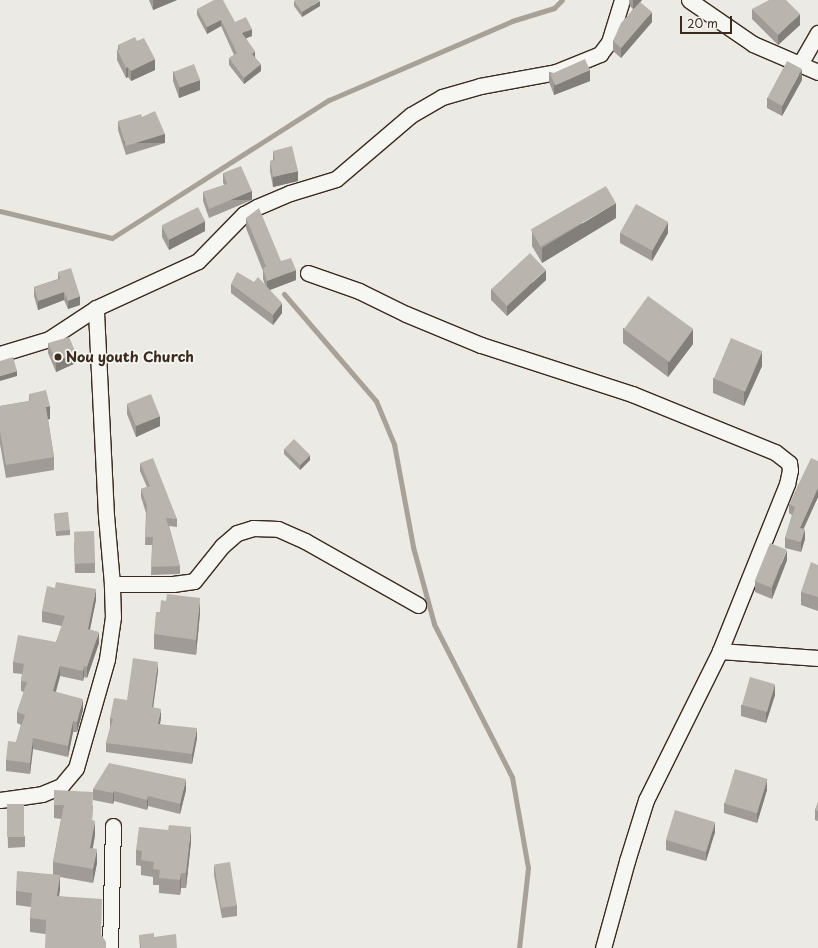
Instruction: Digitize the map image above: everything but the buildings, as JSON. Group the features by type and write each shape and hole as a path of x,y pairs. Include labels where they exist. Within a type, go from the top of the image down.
{"street":[{"path":"0,354 49,339 96,308 198,261 244,214 256,207 290,193 336,179 411,115 442,97 480,86 556,72 600,54 610,42 622,0"},
{"path":"689,0 753,44 818,72"},
{"path":"800,64 818,33"},
{"path":"308,273 359,290 406,314 481,345 632,394 775,452 784,458 790,470 787,484 720,651 646,800 626,861 603,948"},
{"path":"0,800 42,794 61,786 76,768 107,658 113,617 112,584 106,516 96,308"},
{"path":"112,584 173,584 194,581 222,546 237,533 253,528 278,529 305,541 418,605"},
{"path":"720,651 818,658"},
{"path":"110,948 113,826"}],"waterway":[{"path":"0,211 112,238 329,100 512,21 554,8 562,0"},
{"path":"284,294 376,401 394,444 413,547 434,624 512,777 528,868 519,948"}],"place":[{"name":"Nou youth Church","path":"58,357"}]}
